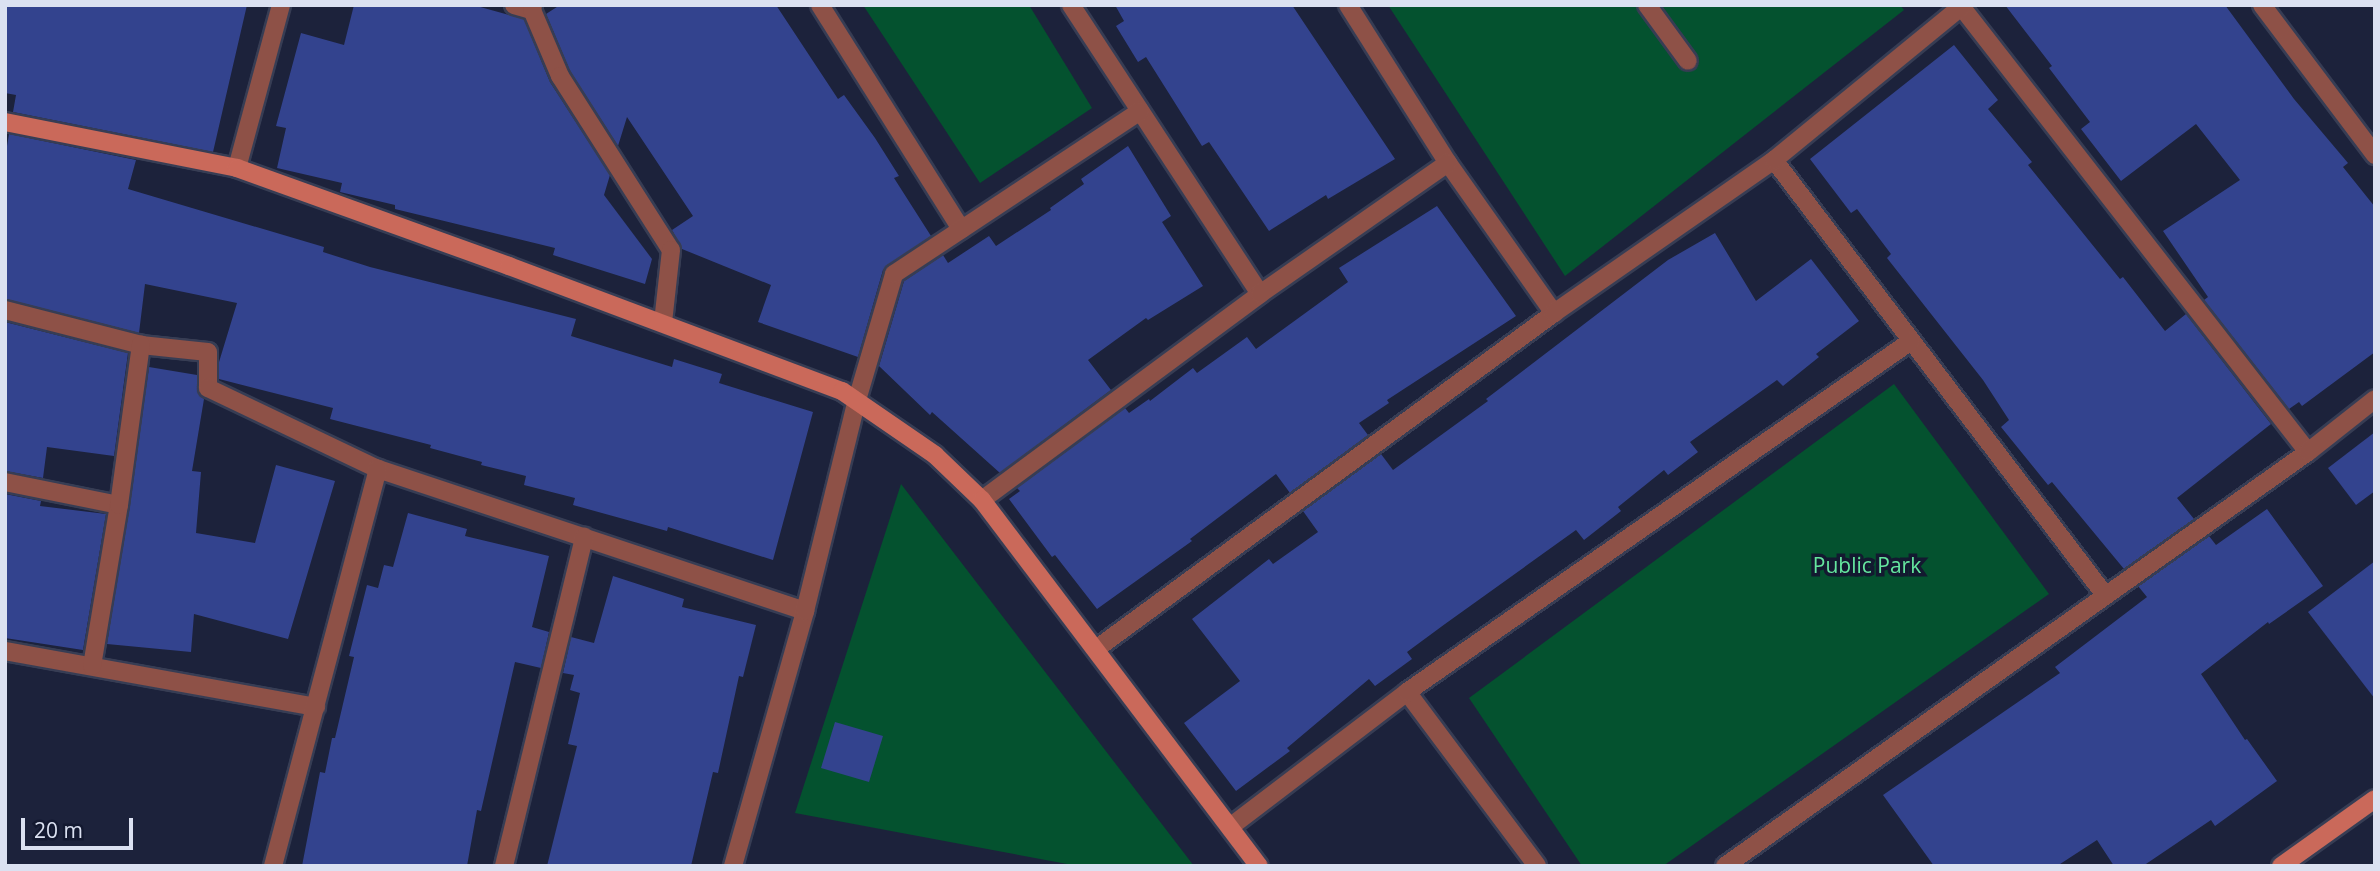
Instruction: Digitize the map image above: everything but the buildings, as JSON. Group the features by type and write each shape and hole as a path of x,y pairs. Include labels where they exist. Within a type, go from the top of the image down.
{"street":[{"path":"514,5 533,8 560,76 671,250 663,323"},
{"path":"820,5 961,229"},
{"path":"1071,5 1261,294"},
{"path":"1348,5 1448,163 1554,313"},
{"path":"1647,5 1688,61"},
{"path":"2262,5 2371,143"},
{"path":"237,168 277,6"},
{"path":"1096,649 1554,313 1774,160 1961,6 2308,452"},
{"path":"733,866 805,611 857,400 894,274 1140,111"},
{"path":"5,122 237,168 842,391 935,455 982,500 1259,866"},
{"path":"1774,160 2105,595"},
{"path":"982,500 1261,294 1448,163"},
{"path":"5,310 141,345 208,352 208,388 379,469 805,611"},
{"path":"1230,827 1407,692 1911,341"},
{"path":"92,666 119,505 141,345"},
{"path":"1726,866 2308,452 2375,399"},
{"path":"273,866 379,469"},
{"path":"5,482 119,505"},
{"path":"505,866 584,537"},
{"path":"5,650 316,707"},
{"path":"1407,692 1537,866"},
{"path":"2281,866 2375,799"}],"green space":[{"path":"863,5 1029,5 1092,108 980,183"},
{"path":"1388,5 1900,5 1904,10 1565,276"},
{"name":"Public Park","path":"1894,384 2049,594 1663,866 1582,866 1469,698"},
{"path":"901,484 1194,866 1078,866 795,813"}]}
